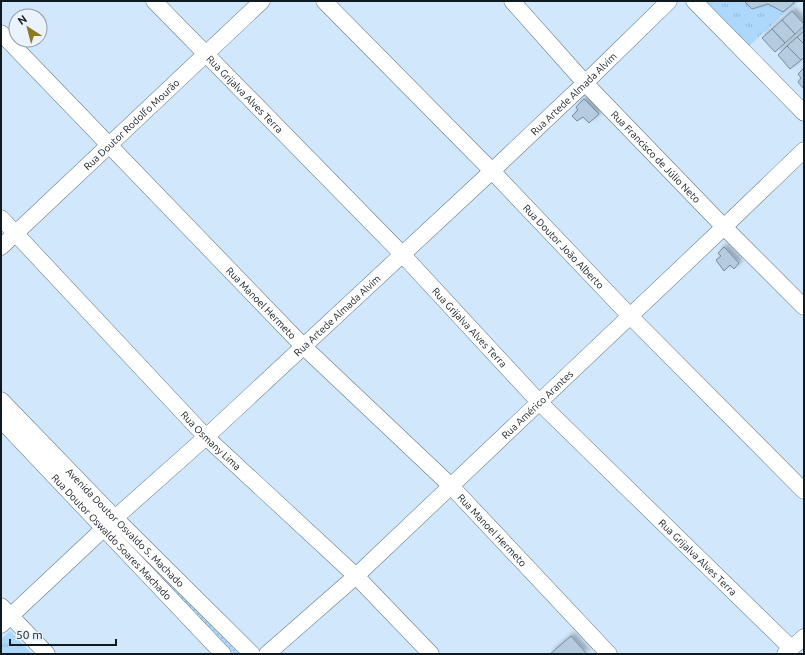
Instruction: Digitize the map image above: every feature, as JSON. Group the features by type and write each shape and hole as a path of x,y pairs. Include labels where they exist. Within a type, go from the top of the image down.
{"street":[{"name":"Rua Grijalva Alves Terra","path":"154,1 402,254 539,402 788,651"},
{"name":"Rua Doutor Rodolfo Mourão","path":"1,247 262,1"},
{"name":"Rua Doutor João Alberto","path":"324,1 492,171 630,316 804,491"},
{"name":"Rua Francisco de Júlio Neto","path":"512,1 585,83 724,227 804,307"},
{"name":"Rua Artede Almada Alvim","path":"4,616 206,437 492,171 669,1"},
{"path":"694,1 804,113"},
{"name":"Rua Manoel Hermeto","path":"1,34 303,346 450,485 609,654"},
{"name":"Rua Américo Arantes","path":"267,654 356,576 804,150"},
{"name":"Rua Osmany Lima","path":"1,218 206,437 356,576 431,654"},
{"name":"Avenida Doutor Osvaldo S. Machado","path":"1,400 109,523 252,654"},
{"name":"Rua Doutor Oswaldo Soares Machado","path":"1,420 109,523 223,654"},
{"path":"4,616 47,654"},
{"path":"788,651 804,637"}],"green space":[{"path":"702,1 797,1 747,48"},
{"path":"123,535 239,654 231,654 120,537"},
{"path":"10,631 32,654 1,654 1,639"}],"building":[{"path":"744,1 793,1 794,3 783,12 768,4 752,9"},
{"path":"792,11 804,24 804,26 795,34 782,20"},
{"path":"782,20 795,34 785,43 772,29"},
{"path":"772,29 785,43 775,52 762,38"},
{"path":"804,31 804,44 797,37"},
{"path":"797,37 804,44 804,57 801,60 787,46"},
{"path":"787,46 801,60 790,69 778,55"},
{"path":"804,68 804,89 798,82 801,78 798,74"},
{"path":"584,99 599,114 589,123 583,117 577,121 572,116 578,110 576,107"},
{"path":"724,247 739,263 734,269 730,265 724,271 716,260 721,256 718,253"},
{"path":"571,636 587,654 550,654"}]}
